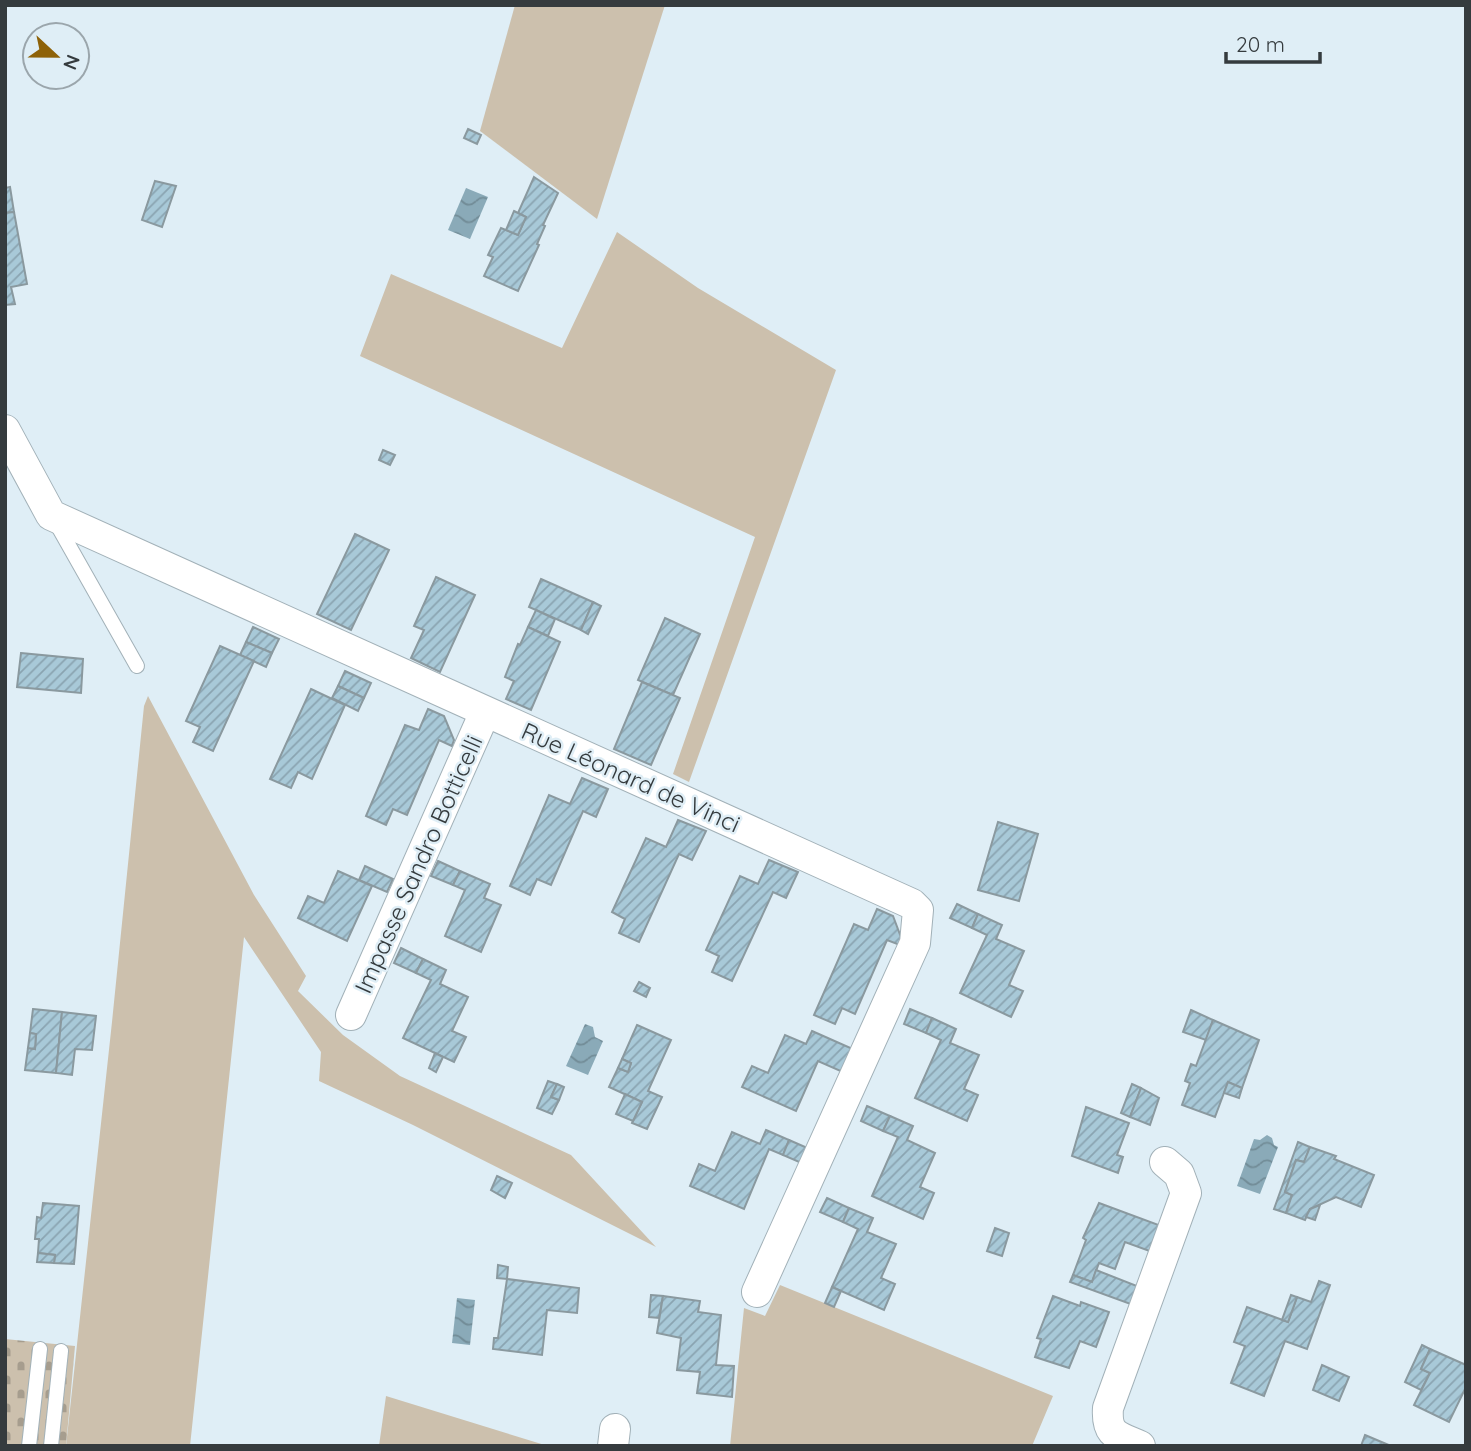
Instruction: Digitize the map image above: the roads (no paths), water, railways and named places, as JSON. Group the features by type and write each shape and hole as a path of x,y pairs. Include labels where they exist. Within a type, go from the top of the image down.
{"street":[{"path":"5,430 51,515"},
{"name":"Rue Léonard de Vinci","path":"51,515 912,904 918,910 915,943 757,1292"},
{"name":"Impasse Sandro Botticelli","path":"351,1015 485,712"},
{"path":"1140,1446 1115,1435 1107,1424 1108,1408 1186,1193 1179,1174 1165,1163"}],"lane":[{"path":"51,515 137,666"},
{"path":"29,1446 40,1349"},
{"path":"51,1446 61,1351"}],"water":[{"path":"466,188 488,197 470,239 448,230"},
{"path":"585,1024 593,1027 595,1037 603,1041 588,1075 566,1066"},
{"path":"1267,1135 1278,1147 1260,1194 1237,1186 1254,1139 1260,1140"},
{"path":"457,1298 475,1300 470,1345 452,1343"}]}
